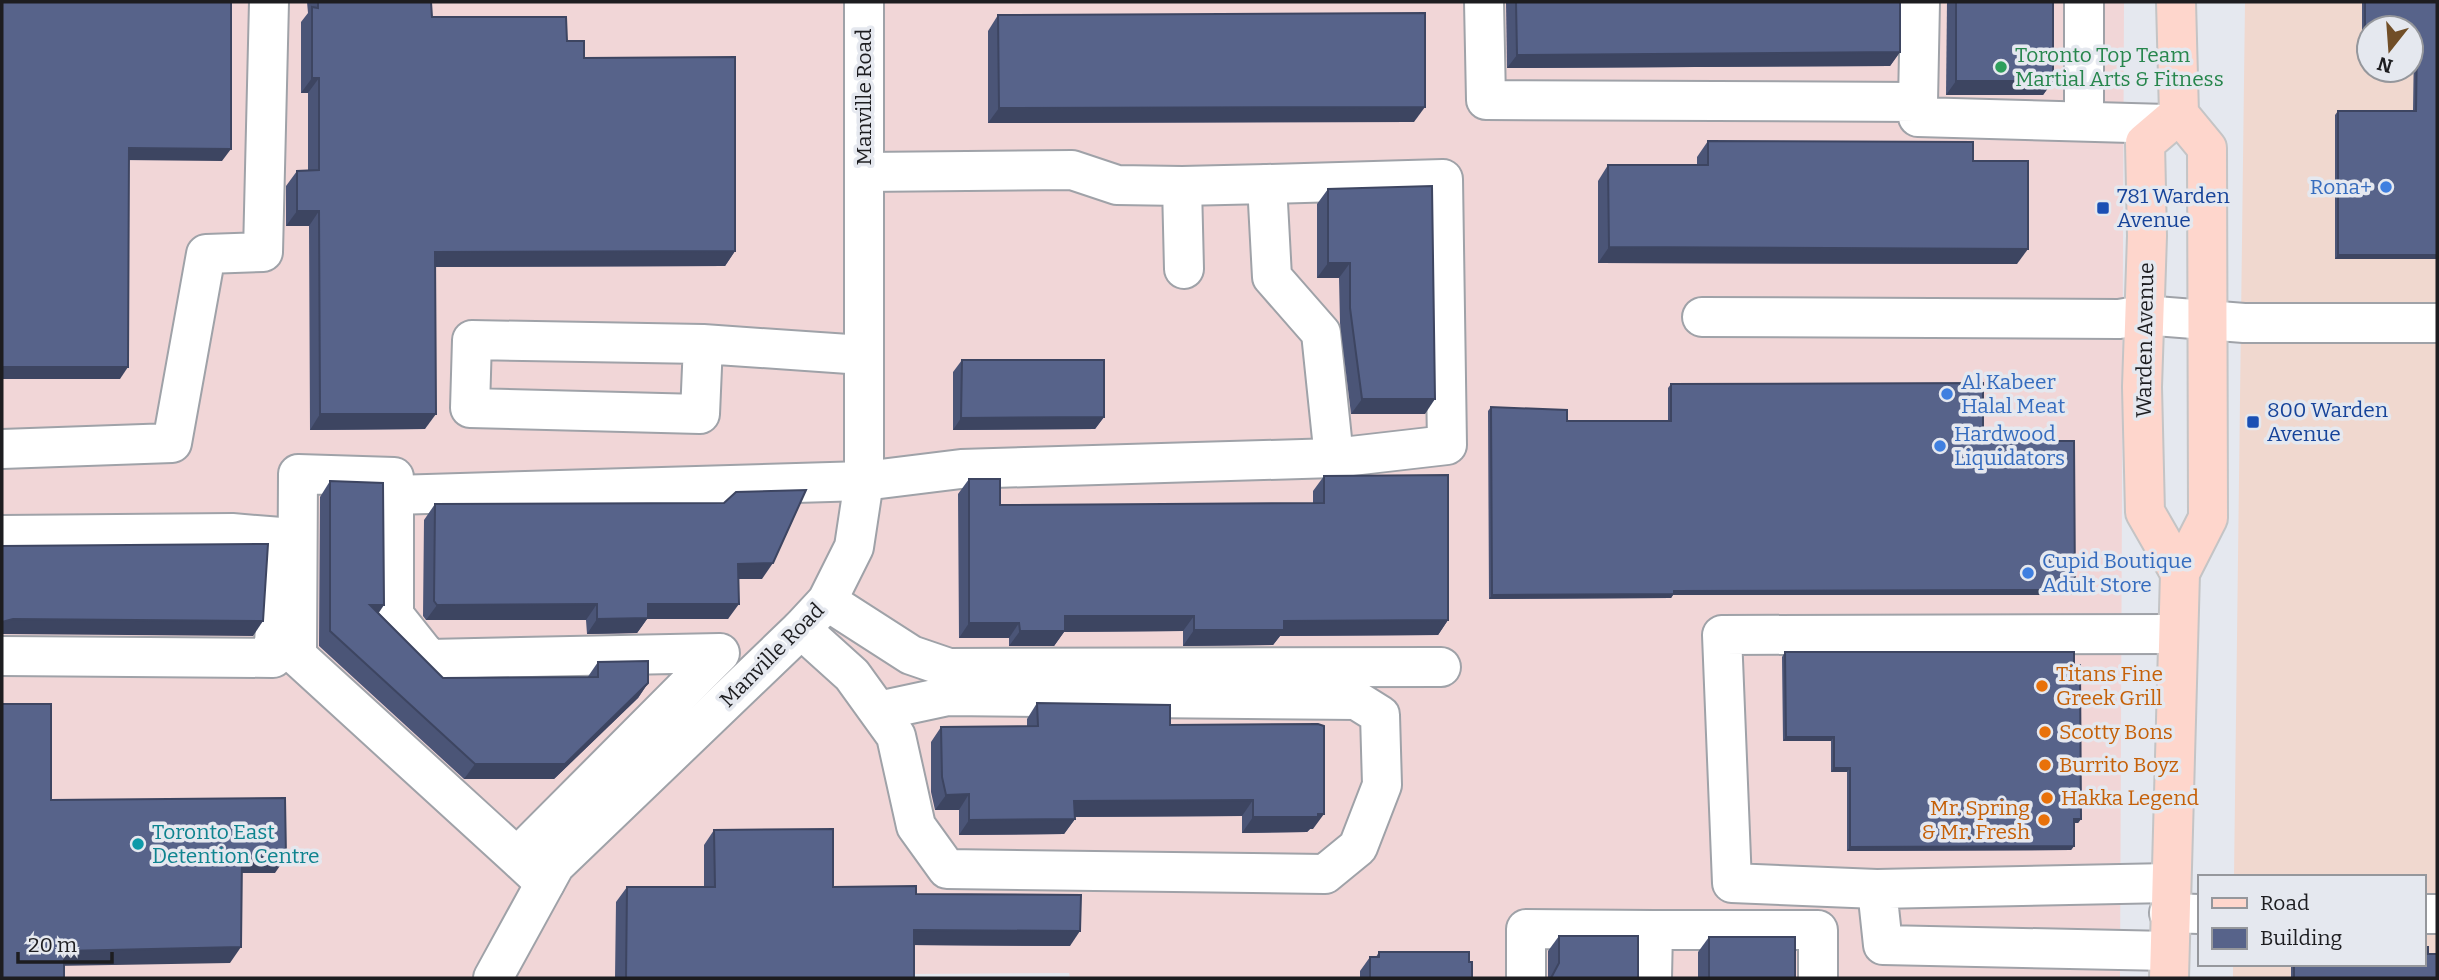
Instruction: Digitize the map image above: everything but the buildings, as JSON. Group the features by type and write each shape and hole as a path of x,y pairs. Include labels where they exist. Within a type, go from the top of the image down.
{"main road":[{"path":"2169,964 2180,904 2180,573 2208,518 2207,148 2173,119 2176,2"},
{"name":"Warden Avenue","path":"2173,119 2145,143 2147,236 2143,315 2146,512 2180,573"}],"street":[{"path":"2,449 172,443 206,254 263,252 269,2"},
{"name":"Manville Road","path":"492,978 555,865 801,629 827,601 854,547 864,481 864,2"},
{"path":"1484,2 1486,100 1918,102"},
{"path":"1920,2 1918,117 2084,121 2173,119"},
{"path":"2084,2 2084,121"},
{"path":"394,495 864,481 961,469 1334,458 1447,445 1443,179 1182,186 1117,185 1072,170 864,172"},
{"path":"1268,184 1272,276 1321,333 1334,458"},
{"path":"1182,186 1184,269"},
{"path":"1702,317 2119,319 2143,315 2244,323 2437,323"},
{"path":"703,344 700,414 470,408 472,340 703,344 863,355"},
{"path":"517,857 720,653 429,659 394,615 394,477 298,474 297,656 545,883"},
{"path":"2,535 232,533 281,537 273,658 2,656"},
{"path":"827,601 911,655 949,668 1441,667"},
{"path":"801,629 852,675 896,736 916,826 947,869 1325,874 1358,847 1382,785 1380,715 1356,700 948,696 878,711"},
{"path":"2178,634 1722,635 1732,883 2180,904"},
{"path":"1877,889 1883,946 2169,964"},
{"path":"1526,978 1526,929 1818,930 1818,978"},
{"path":"1653,930 1653,978"}],"shaded area":[{"path":"2,2 2124,2 2120,978 1070,978 1069,973 912,974 911,978 2,978"},
{"path":"2245,2 2437,2 2437,978 2233,978 2233,966 2425,966 2425,875 2234,875"}],"place":[{"name":"Toronto Top Team Martial Arts & Fitness","path":"2001,67"},
{"name":"Rona+","path":"2386,187"},
{"name":"781 Warden Avenue","path":"2103,208"},
{"name":"Al Kabeer Halal Meat","path":"1947,394"},
{"name":"800 Warden Avenue","path":"2253,422"},
{"name":"Hardwood Liquidators","path":"1940,446"},
{"name":"Cupid Boutique Adult Store","path":"2028,573"},
{"name":"Titans Fine Greek Grill","path":"2042,686"},
{"name":"Scotty Bons","path":"2045,732"},
{"name":"Burrito Boyz","path":"2045,765"},
{"name":"Hakka Legend","path":"2047,798"},
{"name":"Mr. Spring & Mr. Fresh","path":"2044,820"},
{"name":"Toronto East Detention Centre","path":"138,844"}]}
